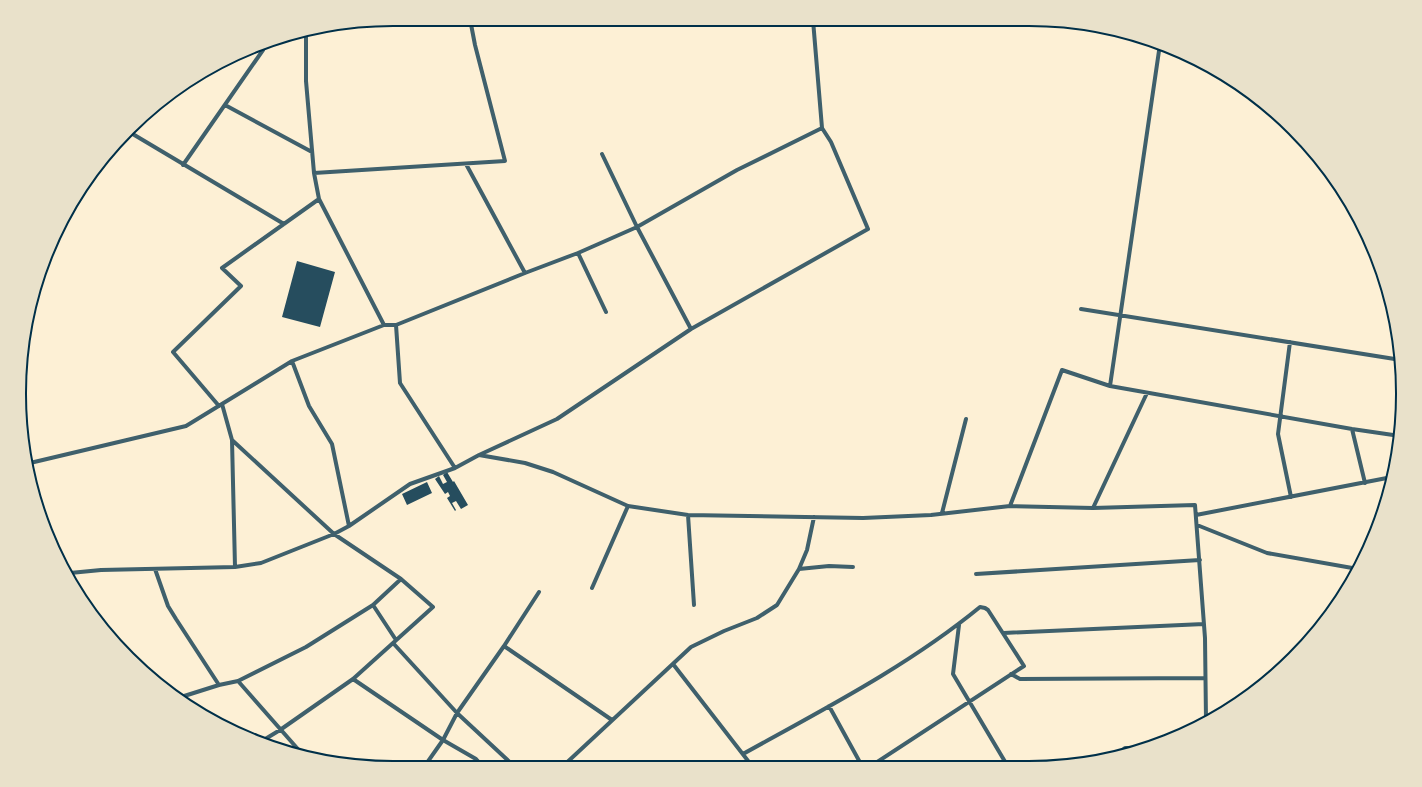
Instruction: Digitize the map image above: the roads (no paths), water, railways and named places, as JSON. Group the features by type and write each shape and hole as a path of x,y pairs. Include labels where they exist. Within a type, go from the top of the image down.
{"street":[{"path":"314,173 505,161 475,46 471,26"},
{"path":"73,573 101,570 235,567 261,563 334,534 349,526 410,484 454,468 557,419 691,329 868,229 831,142 822,128 814,26"},
{"path":"306,37 306,81 312,152 314,173 320,198 384,325"},
{"path":"183,165 263,50"},
{"path":"1110,386 1159,50"},
{"path":"224,105 312,152"},
{"path":"33,462 186,426 292,361 384,325 396,325 525,272 578,253 637,227 738,170 822,128"},
{"path":"133,135 284,224"},
{"path":"602,154 637,227 691,329"},
{"path":"466,164 525,272"},
{"path":"235,567 232,440 221,405 173,352 241,286 222,268 320,198"},
{"path":"578,253 606,312"},
{"path":"1081,310 1394,359"},
{"path":"396,325 400,383 454,468"},
{"path":"1290,342 1278,434 1291,497"},
{"path":"292,361 309,406 332,444 349,526"},
{"path":"1010,506 1062,370 1110,386 1394,435"},
{"path":"1092,508 1147,393"},
{"path":"942,513 966,419"},
{"path":"1352,429 1365,483"},
{"path":"232,440 334,534 401,579 433,607 354,679 267,738"},
{"path":"479,455 525,463 553,472 628,506 688,515 862,518 942,513 1010,506 1092,508 1195,505 1204,624 1206,715"},
{"path":"1196,515 1386,478"},
{"path":"592,588 628,506"},
{"path":"688,515 694,605"},
{"path":"568,761 691,647 756,618 777,605 799,569 807,550 814,517"},
{"path":"1197,525 1267,553 1352,568"},
{"path":"976,574 1200,560"},
{"path":"799,569 829,566 853,566"},
{"path":"155,569 168,606 219,685"},
{"path":"185,696 219,685 238,681 306,647 373,605 401,579"},
{"path":"428,761 443,740 457,713 504,646 539,592"},
{"path":"373,605 394,642 457,713 509,761"},
{"path":"743,754 875,681 959,625 980,607 988,610 1024,666 879,761"},
{"path":"1004,633 1204,624"},
{"path":"959,625 953,674 1005,761"},
{"path":"504,646 612,720"},
{"path":"672,664 748,761"},
{"path":"1011,674 1020,679 1205,678"},
{"path":"354,679 443,740 478,761"},
{"path":"238,681 296,747"},
{"path":"829,706 859,761"}]}
